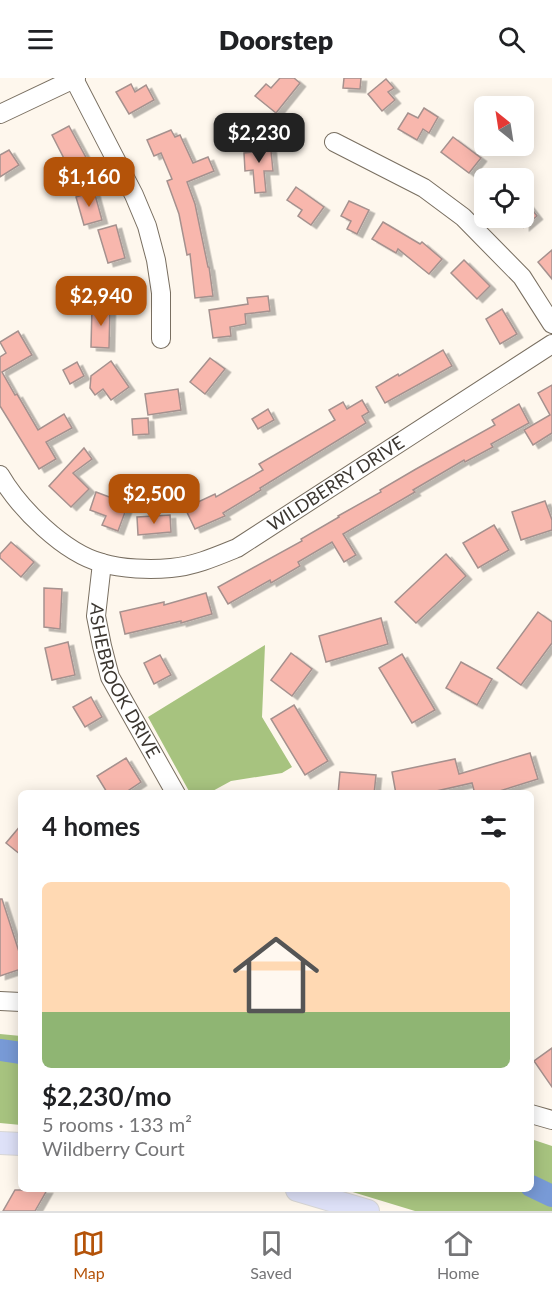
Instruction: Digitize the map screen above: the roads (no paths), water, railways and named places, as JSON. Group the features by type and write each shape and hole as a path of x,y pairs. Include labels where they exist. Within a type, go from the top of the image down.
{"main road":[{"path":"0,1143 18,1144"},
{"path":"304,1192 368,1211"}],"street":[{"path":"0,114 75,78 134,195 147,226 156,260 161,294 160,339"},
{"path":"334,142 424,189 463,216 522,277 552,324"},
{"name":"WILDBERRY DRIVE","path":"0,474 28,511 48,531 73,550 102,563 137,568 171,568 203,561 237,548 552,344"},
{"name":"ASHEBROOK DRIVE","path":"102,563 96,616 110,677 174,790"},
{"path":"0,1001 18,1002"},
{"path":"534,1115 552,1120"}],"waterway":[{"path":"0,1050 18,1053"},
{"path":"534,1187 552,1196"}]}
